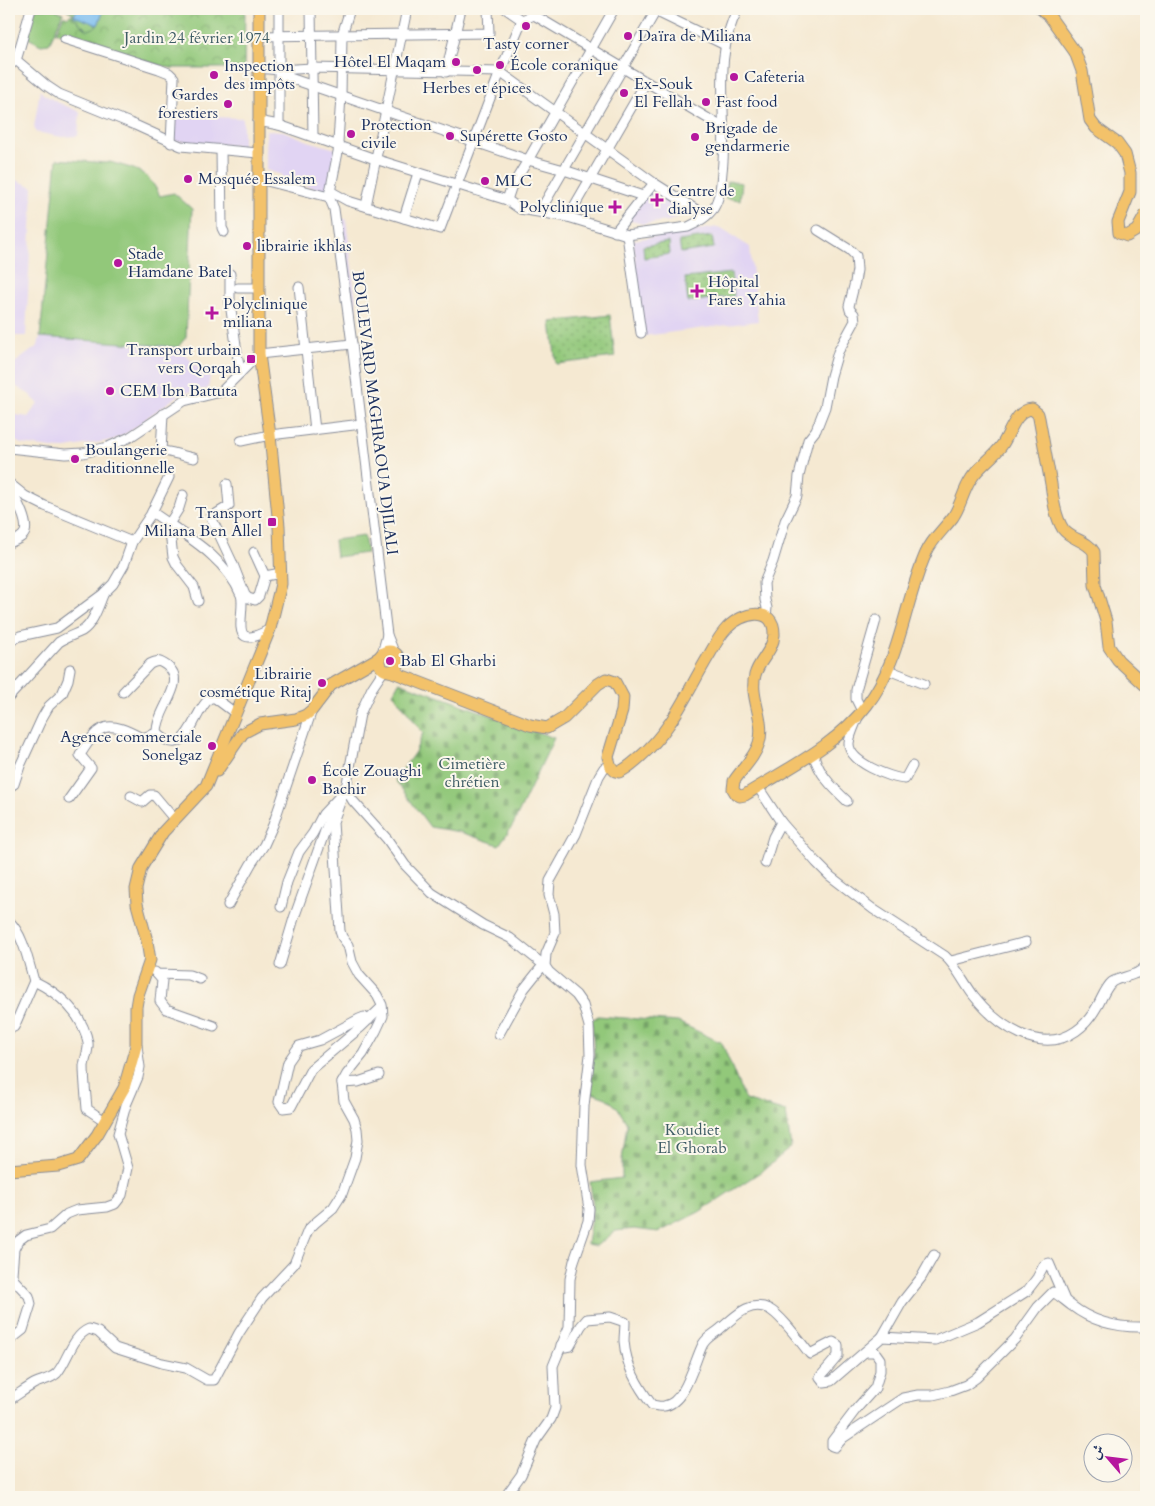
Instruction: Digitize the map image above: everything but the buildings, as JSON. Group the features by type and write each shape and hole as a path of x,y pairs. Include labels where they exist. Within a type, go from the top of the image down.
{"main road":[{"path":"206,786 270,628 281,584 282,572 270,435 259,354 259,9"},
{"path":"1041,9 1055,24 1075,52 1082,71 1090,120 1096,128 1117,143 1125,154 1130,173 1130,192 1118,222 1117,228 1119,233 1125,236 1133,234 1146,214"},
{"path":"383,664 418,681 530,725 547,728 564,718 603,680 616,682 623,697 622,710 609,754 610,764 615,771 623,770 654,745 676,715 722,634 733,622 749,614 766,616 774,628 774,637 771,647 757,668 754,678 760,742 734,781 733,789 736,794 742,796 813,753 847,728 860,714 876,691 904,625 926,550 957,510 975,473 1002,445 1024,410 1032,409 1038,414 1039,418 1053,495 1060,522 1065,532 1086,544 1094,552 1095,585 1106,621 1109,647 1118,660 1146,686"},
{"path":"383,664 388,651 396,655 418,681"},
{"path":"9,1170 58,1166 78,1160 90,1146 124,1088 136,1046 136,1007 138,995 153,971 137,904 137,880 149,853 163,832 206,786 243,732 260,724 296,719 306,715 331,685 350,674 383,664 398,665 396,655"}],"street":[{"path":"32,9 12,63 59,94 135,124 171,143 181,146 258,153"},
{"path":"279,9 279,125"},
{"path":"311,9 313,136"},
{"path":"330,194 339,147 342,35 350,9"},
{"path":"366,206 407,9"},
{"path":"446,72 461,9"},
{"path":"258,36 489,33 488,9"},
{"path":"506,9 522,20"},
{"path":"508,200 511,188 614,9"},
{"path":"540,211 623,68 654,9 725,45"},
{"path":"258,121 279,125 375,159 508,200 520,209 568,217 627,235 688,227 697,224 712,210 721,188 725,154 723,70 725,45 735,10"},
{"path":"258,179 330,194 440,229 522,20 534,12 591,49 724,128"},
{"path":"65,40 169,73 174,78 171,143"},
{"path":"258,68 279,70 312,68 500,72 654,183 706,216"},
{"path":"279,70 284,76 386,112 528,160 643,196"},
{"path":"568,217 646,82"},
{"path":"221,149 220,195 222,228 224,232"},
{"path":"404,218 418,173"},
{"path":"616,232 654,183"},
{"name":"BOULEVARD MAGHRAOUA DJILALI","path":"330,194 334,209 352,344 387,635"},
{"path":"334,209 348,200"},
{"path":"766,616 764,583 785,521 796,496 808,440 816,430 825,407 838,352 855,321 854,314 849,306 857,270 856,256 850,250 826,237 818,230"},
{"path":"627,235 641,334"},
{"path":"230,274 230,303 240,373"},
{"path":"299,287 315,430"},
{"path":"238,288 259,288"},
{"path":"9,448 65,454 83,453 108,447 130,437 184,401 220,392 259,354 352,344"},
{"path":"163,414 161,451 164,450 175,455 194,458"},
{"path":"241,441 270,435 362,424"},
{"path":"9,642 20,636 57,628 104,594 113,584 124,565 132,542 152,512 169,477"},
{"path":"9,484 25,496 45,506 132,542"},
{"path":"9,484 24,518 26,528 25,533 21,537 9,543"},
{"path":"227,484 229,506 211,517 248,598 255,600 259,596 265,576 254,552"},
{"path":"183,495 179,508 169,524 173,557 194,587 198,601"},
{"path":"152,512 207,550 234,583 241,596 242,634 250,637 270,628"},
{"path":"265,576 282,572"},
{"path":"9,697 59,642 85,629 96,613 104,594"},
{"path":"876,620 856,690 860,714 849,742 850,748 866,765 899,778 905,779 912,766"},
{"path":"387,635 396,655"},
{"path":"9,1400 24,1392 33,1384 52,1377 58,1372 67,1353 83,1332 89,1329 98,1332 115,1348 162,1363 186,1368 207,1380 214,1380 239,1333 262,1298 294,1264 308,1230 333,1208 342,1194 355,1158 358,1140 354,1119 344,1101 342,1083 363,1054 383,1016 382,1007 376,995 358,975 352,962 348,945 340,931 333,822 345,788 360,714 383,664 387,635"},
{"path":"123,692 150,664 156,661 160,661 172,670 176,676 175,684 158,721 157,734"},
{"path":"9,787 14,784 20,766 45,711 62,694 70,669"},
{"path":"886,669 924,684"},
{"path":"70,799 91,768 80,755 95,732 112,726 122,728 142,738 157,734 173,743 180,742 186,736 202,707 210,698 215,698 236,714"},
{"path":"228,905 264,845 273,825 312,710"},
{"path":"813,753 817,767 823,776 846,800"},
{"path":"545,966 546,954 554,933 554,914 549,895 550,880 576,834 599,776 604,768 610,764"},
{"path":"758,787 781,822 816,862 846,890 951,961 974,996 1002,1024 1015,1032 1033,1038 1050,1040 1064,1038 1078,1030 1097,1007 1113,981 1135,974 1146,966"},
{"path":"280,965 313,862 345,788"},
{"path":"345,788 353,802 388,839 405,865 432,893 483,925 510,938 545,966 583,1004 589,1026 591,1042 584,1106 582,1165 589,1209 588,1220 570,1279 569,1327 552,1372 555,1408 551,1419 536,1440 521,1475 505,1497"},
{"path":"131,796 142,802 150,795 154,795 175,820"},
{"path":"281,906 287,882 299,852 313,833 323,814 340,796"},
{"path":"765,863 773,837 781,822"},
{"path":"9,921 14,926 24,948 34,981 14,1027 9,1028"},
{"path":"951,961 1026,942"},
{"path":"499,1034 524,989 540,969 545,966"},
{"path":"153,971 189,975 200,979"},
{"path":"153,971 162,980 160,1001 166,1009 214,1026"},
{"path":"34,981 50,988 69,1006 81,1022 88,1045 84,1065 87,1109 105,1121"},
{"path":"369,1020 359,1019 320,1040 299,1046 288,1062 280,1102 282,1108 291,1107 311,1069 369,1020 382,1007"},
{"path":"9,1342 23,1330 31,1304 29,1296 14,1280 12,1274 14,1249 18,1241 26,1235 50,1229 67,1214 77,1210 107,1208 115,1204 122,1195 128,1168 118,1134 140,1067 136,1038"},
{"path":"342,1083 358,1082 379,1075"},
{"path":"561,1345 565,1348 570,1346 587,1319 610,1317 625,1322 624,1342 629,1368 640,1389 652,1404 663,1406 674,1402 682,1391 709,1337 744,1309 761,1306 771,1310 810,1354 833,1342 838,1345 838,1356 820,1377 824,1382 831,1381 882,1337 902,1302 921,1278 934,1255"},
{"path":"882,1337 935,1340 978,1322 1027,1291 1037,1278 1044,1264 1049,1264 1064,1298 1071,1306 1094,1320 1113,1325 1146,1326"},
{"path":"865,1352 875,1352 880,1359 880,1371 875,1388 832,1441 832,1446 835,1447 843,1438 903,1398 918,1395 933,1396 966,1385 976,1378 1015,1339 1038,1307 1053,1292 1064,1298"}],"shaded area":[{"path":"40,90 43,94 57,102 80,112 78,136 62,137 36,132 34,127"},
{"path":"175,116 243,118 243,146 175,141"},
{"path":"266,130 283,131 336,149 326,192 266,170"},
{"path":"9,177 33,187 26,336 9,336"},
{"name":"Centre de dialyse","path":"653,187 688,213 669,221 643,224 627,220"},
{"path":"342,219 346,219 357,309 353,310"},
{"name":"Hôpital Fares Yahia","path":"718,227 750,247 758,321 644,336 638,281 633,265 636,264 633,240"},
{"name":"CEM Ibn Battuta","path":"40,337 178,347 196,366 211,369 208,389 182,393 132,430 113,440 60,449 21,444 9,437 10,414 28,417 38,403 29,394 10,383 9,367 38,346"}],"green space":[{"path":"36,9 54,9 63,13 49,44 41,45 28,38 27,30"},
{"path":"68,9 104,9 101,20 95,27 88,30 78,20 73,18 73,13"},
{"name":"Jardin 24 février 1974","path":"104,9 245,9 244,68 171,68 119,54 56,32 64,15 67,17 74,13 80,24 98,25"},
{"name":"Stade Hamdane Batel","path":"57,159 110,162 134,169 150,180 160,196 174,193 192,209 186,337 178,347 40,337"},
{"path":"728,181 742,183 740,200 725,198"},
{"path":"712,236 714,248 681,253 679,241"},
{"path":"669,242 670,254 644,258 643,246"},
{"path":"731,273 734,296 688,302 685,278"},
{"path":"610,315 615,357 556,364 551,322"},
{"path":"364,536 367,553 336,557 334,540"},
{"name":"Cimetière chrétien","path":"399,682 554,738 513,825 499,845 460,832 430,827 395,780 415,752 423,733 393,693"},
{"name":"Koudiet El Ghorab","path":"598,1016 678,1022 722,1043 745,1100 786,1112 791,1147 765,1169 699,1212 659,1232 634,1229 616,1231 596,1246 587,1244 593,1205 590,1182 622,1178 622,1160 627,1124 618,1108 606,1098 589,1092 594,1054 592,1020"}],"water":[{"path":"77,9 95,9 103,12 98,25 74,16"}],"place":[{"name":"Tasty corner","path":"526,26"},
{"name":"Daïra de Miliana","path":"628,36"},
{"name":"Hôtel El Maqam","path":"456,62"},
{"name":"École coranique","path":"500,65"},
{"name":"Herbes et épices","path":"477,70"},
{"name":"Inspection des impôts","path":"214,75"},
{"name":"Cafeteria","path":"734,77"},
{"name":"Ex-Souk El Fellah","path":"624,93"},
{"name":"Fast food","path":"706,102"},
{"name":"Gardes forestiers","path":"228,104"},
{"name":"Protection civile","path":"351,134"},
{"name":"Supérette Gosto","path":"450,136"},
{"name":"Brigade de gendarmerie","path":"695,137"},
{"name":"Mosquée Essalem","path":"188,179"},
{"name":"MLC","path":"485,181"},
{"name":"Centre de dialyse","path":"657,200"},
{"name":"Polyclinique","path":"615,207"},
{"name":"librairie ikhlas","path":"247,246"},
{"name":"Stade Hamdane Batel","path":"118,263"},
{"name":"Hôpital Fares Yahia","path":"697,291"},
{"name":"Polyclinique miliana","path":"212,313"},
{"name":"Transport urbain vers Qorqah","path":"251,359"},
{"name":"CEM Ibn Battuta","path":"110,391"},
{"name":"Boulangerie traditionnelle","path":"75,459"},
{"name":"Transport Miliana Ben Allel","path":"272,522"},
{"name":"Bab El Gharbi","path":"390,661"},
{"name":"Librairie cosmétique Ritaj","path":"322,683"},
{"name":"Agence commerciale Sonelgaz","path":"212,746"},
{"name":"École Zouaghi Bachir","path":"312,780"}]}
